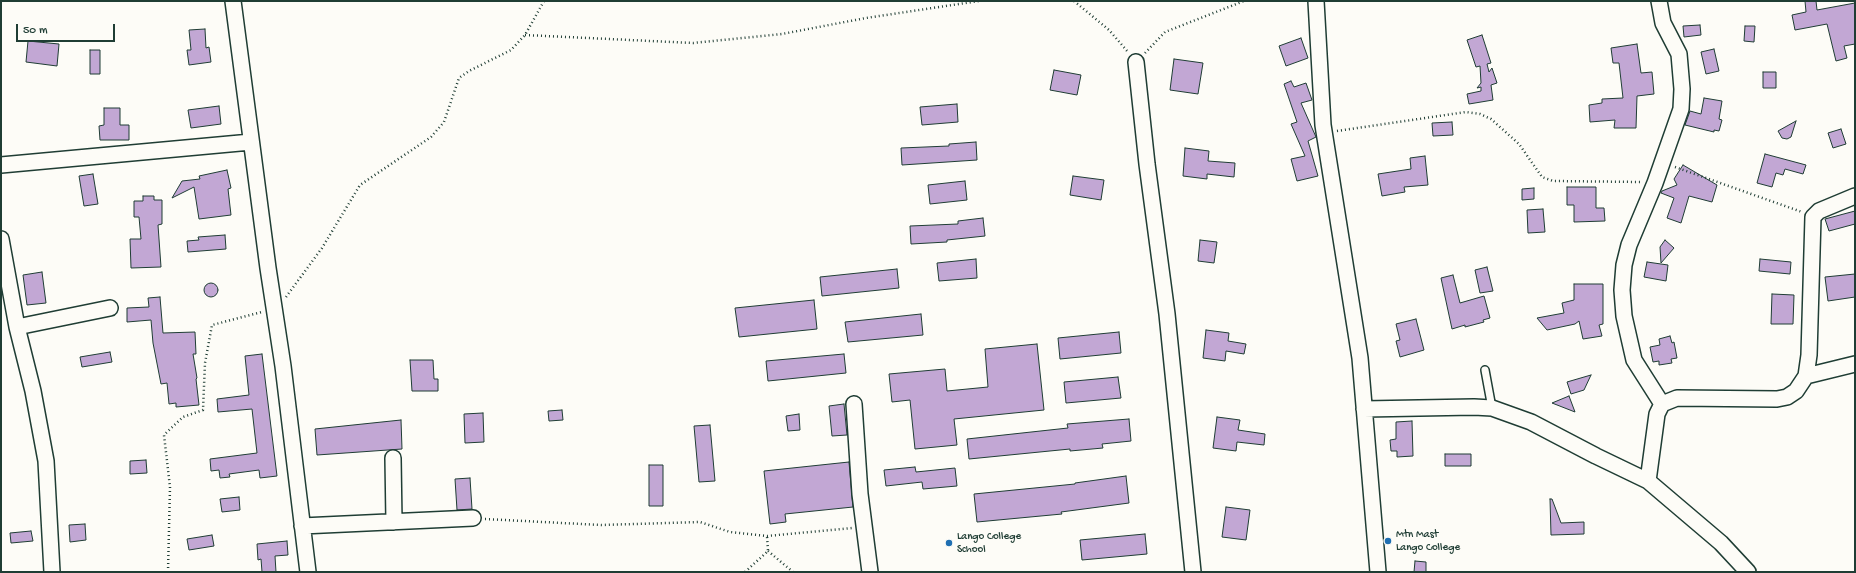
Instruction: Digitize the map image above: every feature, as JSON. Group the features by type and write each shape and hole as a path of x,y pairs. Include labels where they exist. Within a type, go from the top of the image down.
{"street":[{"path":"233,1 251,142 275,309 308,572"},
{"path":"1316,1 1324,133 1360,358 1378,572"},
{"path":"1659,1 1663,23 1679,54 1682,89 1681,109 1663,163 1630,245 1624,265 1622,290 1624,316 1634,360 1662,404"},
{"path":"1136,62 1147,164 1167,314 1192,572"},
{"path":"1,165 251,142"},
{"path":"1648,481 1657,414 1662,404 1677,398 1777,399 1787,397 1796,391 1806,376 1809,355 1812,220 1814,214 1855,196"},
{"path":"1,239 17,327 33,391 46,461 52,572"},
{"path":"17,327 110,308"},
{"path":"1806,376 1855,364"},
{"path":"854,404 864,527 870,572"},
{"path":"1364,408 1474,406 1492,408 1531,422 1648,481 1720,543 1748,572"},
{"path":"393,458 394,522"},
{"path":"302,526 473,518"}],"lane":[{"path":"1485,370 1492,408"}],"path":[{"path":"168,572 170,487 164,435 183,417 203,410 205,363 212,325 275,309 302,276 322,248 360,185 431,136 444,122 459,78 469,71 511,50 525,35 544,1"},
{"path":"525,35 693,43 782,34 866,18 979,1"},
{"path":"1074,1 1109,30 1136,62 1165,32 1244,1"},
{"path":"1324,133 1466,112 1480,114 1491,119 1519,144 1542,177 1552,181 1655,183"},
{"path":"1663,163 1800,211 1814,214"},
{"path":"473,518 601,525 700,522 730,532 766,536 864,527"},
{"path":"766,536 768,551 793,572"},
{"path":"745,572 768,551"}],"building":[{"path":"1805,1 1816,1 1817,10 1855,3 1855,44 1844,46 1847,58 1836,61 1827,24 1795,30 1792,15 1806,12"},
{"path":"1700,25 1701,35 1684,37 1683,26"},
{"path":"1745,26 1755,26 1754,42 1744,41"},
{"path":"205,29 206,48 209,47 211,62 189,65 187,50 191,50 189,30"},
{"path":"1482,35 1491,63 1487,64 1489,72 1492,68 1497,83 1491,85 1493,100 1469,104 1467,94 1481,91 1481,87 1477,88 1481,83 1480,66 1476,67 1467,40"},
{"path":"1301,38 1308,58 1286,66 1279,46"},
{"path":"28,41 59,44 57,66 26,62"},
{"path":"1637,44 1641,73 1652,72 1654,94 1637,96 1636,128 1614,128 1615,120 1590,122 1589,105 1602,103 1602,99 1623,98 1619,63 1613,63 1611,48"},
{"path":"1714,49 1719,71 1706,74 1701,52"},
{"path":"90,50 100,50 100,74 90,74"},
{"path":"1174,59 1203,63 1198,94 1170,90"},
{"path":"1054,70 1081,75 1077,95 1050,90"},
{"path":"1763,72 1776,72 1776,88 1763,88"},
{"path":"1291,81 1294,87 1306,83 1312,100 1301,103 1316,137 1308,141 1318,176 1297,181 1291,159 1305,156 1291,124 1297,122 1284,84"},
{"path":"1704,98 1722,101 1719,119 1722,120 1719,131 1714,130 1714,132 1685,125 1690,111 1701,114"},
{"path":"957,104 958,122 922,125 920,107"},
{"path":"219,106 221,124 191,128 188,110"},
{"path":"104,108 120,108 120,125 129,125 129,140 100,140 99,126 104,125"},
{"path":"1796,121 1791,137 1787,139 1782,138 1778,131"},
{"path":"1452,122 1453,135 1433,136 1432,123"},
{"path":"1841,129 1846,144 1833,148 1828,133"},
{"path":"976,142 977,160 902,165 901,148 949,146 949,144"},
{"path":"1185,148 1209,151 1208,161 1235,163 1234,177 1207,174 1207,179 1183,176"},
{"path":"1765,154 1806,165 1803,174 1785,169 1783,175 1776,173 1772,187 1757,183"},
{"path":"1425,156 1428,185 1404,187 1405,192 1382,196 1378,174 1411,169 1410,158"},
{"path":"1683,165 1717,185 1712,202 1689,196 1681,223 1667,218 1674,198 1661,193 1662,191 1677,185 1674,179"},
{"path":"227,170 231,188 228,189 231,215 199,219 194,187 172,198 182,181 200,179 199,176"},
{"path":"93,174 98,204 84,206 79,176"},
{"path":"1073,176 1104,180 1101,200 1070,195"},
{"path":"965,181 967,200 930,204 928,185"},
{"path":"1567,187 1596,187 1596,208 1604,208 1605,221 1574,222 1574,205 1567,205"},
{"path":"1534,188 1534,199 1522,200 1522,189"},
{"path":"143,196 154,196 154,200 162,200 162,224 158,225 161,267 131,268 130,239 141,239 139,217 134,217 134,201 143,201"},
{"path":"1543,209 1545,232 1528,233 1527,210"},
{"path":"1855,211 1855,224 1829,231 1825,219"},
{"path":"983,218 985,236 947,240 947,242 911,244 910,226 958,224 958,221"},
{"path":"225,235 226,249 188,252 187,241 199,240 198,237"},
{"path":"1200,240 1217,242 1214,263 1198,261"},
{"path":"1665,240 1674,248 1661,263 1660,247"},
{"path":"976,259 977,278 939,281 937,263"},
{"path":"1760,259 1791,262 1790,274 1759,271"},
{"path":"1647,262 1668,265 1666,281 1644,277"},
{"path":"1487,267 1493,291 1480,293 1475,270"},
{"path":"897,269 899,288 822,296 820,277"},
{"path":"42,272 46,303 27,305 23,275"},
{"path":"1855,274 1855,297 1828,301 1825,277"},
{"path":"1453,275 1460,303 1484,296 1490,318 1483,320 1484,322 1452,329 1441,278"},
{"path":"211,283 216,285 218,290 216,295 211,297 206,295 204,290 206,285"},
{"path":"1574,284 1603,284 1603,324 1599,325 1602,336 1583,339 1579,321 1575,324 1547,330 1537,318 1564,313 1562,303 1574,300"},
{"path":"1772,294 1794,295 1793,324 1771,324"},
{"path":"160,297 163,333 195,332 196,354 193,354 199,405 176,407 176,403 169,404 167,383 161,384 153,343 151,320 127,322 127,308 149,307 148,298"},
{"path":"814,300 817,329 739,337 735,308"},
{"path":"921,314 923,335 848,342 845,322"},
{"path":"1416,319 1424,350 1400,357 1396,341 1400,340 1396,324"},
{"path":"1206,330 1229,333 1228,341 1246,344 1244,354 1226,351 1225,361 1203,358"},
{"path":"1119,332 1121,353 1060,359 1058,338"},
{"path":"1670,336 1672,343 1674,342 1677,358 1671,359 1672,363 1659,365 1659,361 1653,362 1650,347 1660,345 1659,339"},
{"path":"1037,344 1044,410 954,419 957,445 915,449 910,400 892,402 889,374 945,369 947,391 988,387 985,349"},
{"path":"110,352 112,362 82,367 80,357"},
{"path":"262,354 277,476 260,478 259,470 229,474 230,477 220,478 219,470 211,471 210,459 257,453 252,409 218,412 217,399 249,395 245,356"},
{"path":"844,354 846,373 768,381 766,361"},
{"path":"410,360 433,360 434,379 438,379 438,391 412,391"},
{"path":"1591,375 1584,390 1571,394 1567,382"},
{"path":"1118,377 1121,398 1066,403 1064,382"},
{"path":"1569,396 1575,412 1552,403"},
{"path":"844,404 847,435 832,436 829,406"},
{"path":"562,410 563,420 549,421 548,411"},
{"path":"483,413 484,442 465,443 464,414"},
{"path":"799,414 800,430 788,431 786,416"},
{"path":"1217,417 1240,420 1238,430 1265,434 1264,445 1237,442 1236,451 1213,448"},
{"path":"1129,419 1131,441 1102,444 1103,448 1070,451 1070,449 969,459 967,439 1068,428 1067,424"},
{"path":"401,420 402,449 317,455 315,429"},
{"path":"1412,421 1413,456 1397,457 1397,451 1391,451 1390,440 1396,439 1396,422"},
{"path":"710,425 715,481 699,482 694,426"},
{"path":"1445,454 1471,454 1471,466 1445,466"},
{"path":"146,460 147,473 130,474 130,461"},
{"path":"849,462 853,507 785,514 786,522 770,524 764,471"},
{"path":"649,465 663,465 663,506 649,506"},
{"path":"915,467 916,472 955,468 957,486 923,489 922,482 886,486 884,470"},
{"path":"1126,476 1129,503 1061,512 1062,514 977,522 974,494 1075,484"},
{"path":"470,478 472,509 457,510 455,479"},
{"path":"239,497 240,510 222,512 220,499"},
{"path":"1550,499 1552,499 1561,523 1584,522 1584,534 1551,535"},
{"path":"1226,507 1250,510 1246,540 1222,537"},
{"path":"85,524 86,540 70,542 69,525"},
{"path":"31,531 33,541 11,543 10,533"},
{"path":"1145,534 1147,554 1082,560 1080,540"},
{"path":"212,535 214,546 189,550 187,539"},
{"path":"287,541 288,555 275,556 276,572 262,572 261,559 258,560 257,544"},
{"path":"1415,561 1426,562 1426,572 1414,572"}],"place":[{"name":"Mtn Mast Lango College","path":"1388,541"},
{"name":"Lango College School","path":"949,543"}]}
